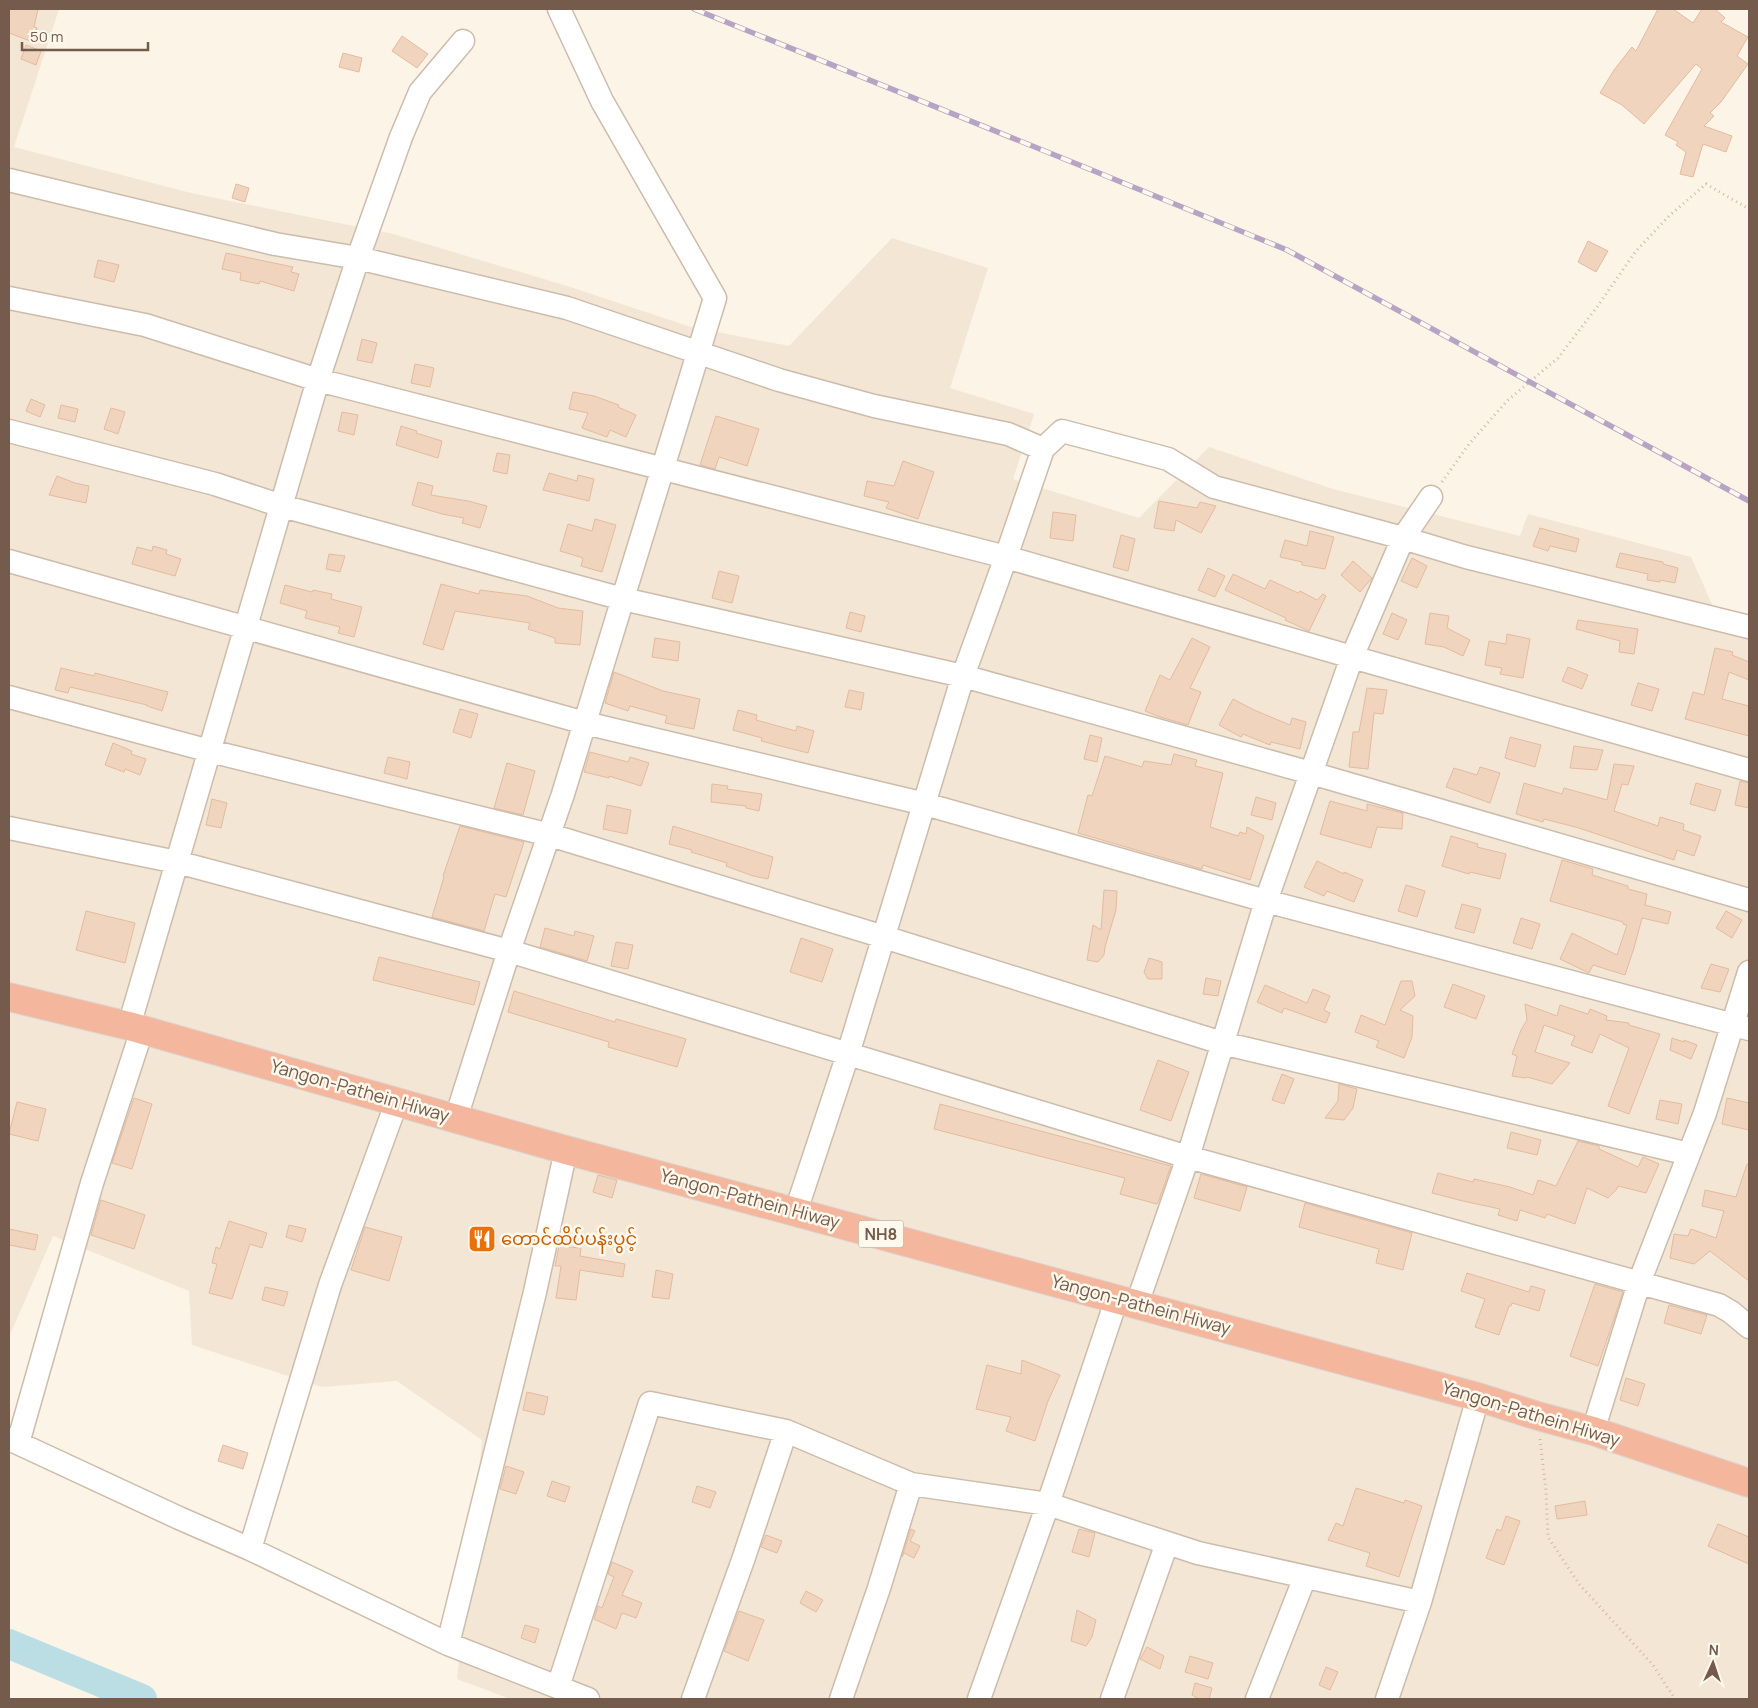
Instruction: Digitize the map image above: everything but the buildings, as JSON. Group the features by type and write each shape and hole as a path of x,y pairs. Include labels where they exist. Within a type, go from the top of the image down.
{"highway":[{"name":"Yangon-Pathein Hiway","path":"10,1004 136,1028 566,1150 1478,1397 1593,1431 1749,1483"}],"street":[{"path":"456,1118 509,952 550,835 716,298 602,101 559,9"},
{"path":"463,41 420,92 401,137 358,258 318,380 177,862 136,1028 92,1183 13,1441 250,1549 448,1644 588,1699"},
{"path":"9,180 275,244 358,258 566,308 779,380 874,406 1008,434 1043,449"},
{"path":"9,298 145,326 318,380 1006,557 1749,770"},
{"path":"9,431 215,484 282,506 623,599 963,676 1311,773 1749,900"},
{"path":"796,1211 848,1054 963,676 1043,449 1062,431 1168,459 1214,487 1466,557 1749,627"},
{"path":"979,1699 1048,1504 1127,1301 1188,1157 1266,901 1352,657 1403,538 1431,497"},
{"path":"9,561 585,723 925,804 1266,901 1741,1026"},
{"path":"9,697 210,751 550,835 1222,1043 1689,1154"},
{"path":"9,828 177,862 509,952 1188,1157 1719,1306 1731,1312 1749,1328"},
{"path":"1593,1431 1639,1283 1741,1026 1749,972"},
{"path":"250,1549 330,1285 397,1101"},
{"path":"448,1644 535,1292 566,1150"},
{"path":"1387,1699 1420,1602 1478,1397"},
{"path":"558,1687 650,1403 786,1431 911,1484 1048,1504 1198,1553 1420,1602"},
{"path":"693,1699 743,1560 786,1431"},
{"path":"841,1699 879,1588 911,1484"},
{"path":"1112,1699 1167,1543"},
{"path":"1257,1699 1305,1577"}],"path":[{"path":"1431,497 1469,444 1507,401 1558,358 1636,251 1670,216 1706,184 1749,209"},
{"path":"1538,1416 1546,1491 1548,1537 1580,1584 1653,1665 1675,1699"}],"shaded area":[{"path":"9,9 59,9 14,147 191,193 393,234 567,286 691,327 789,346 892,238 988,268 950,388 1034,414 1013,479 1139,518 1209,447 1333,489 1520,536 1528,514 1691,557 1715,611 1749,616 1749,1699 511,1699 457,1679 482,1440 397,1381 322,1387 192,1345 189,1291 53,1236 9,1337"}],"waterway":[{"path":"9,1644 142,1699"}],"railway":[{"path":"694,9 1287,250 1749,501"}],"place":[{"name":"တောင်ထိပ်ပန်းပွင့်","path":"482,1239"}]}
